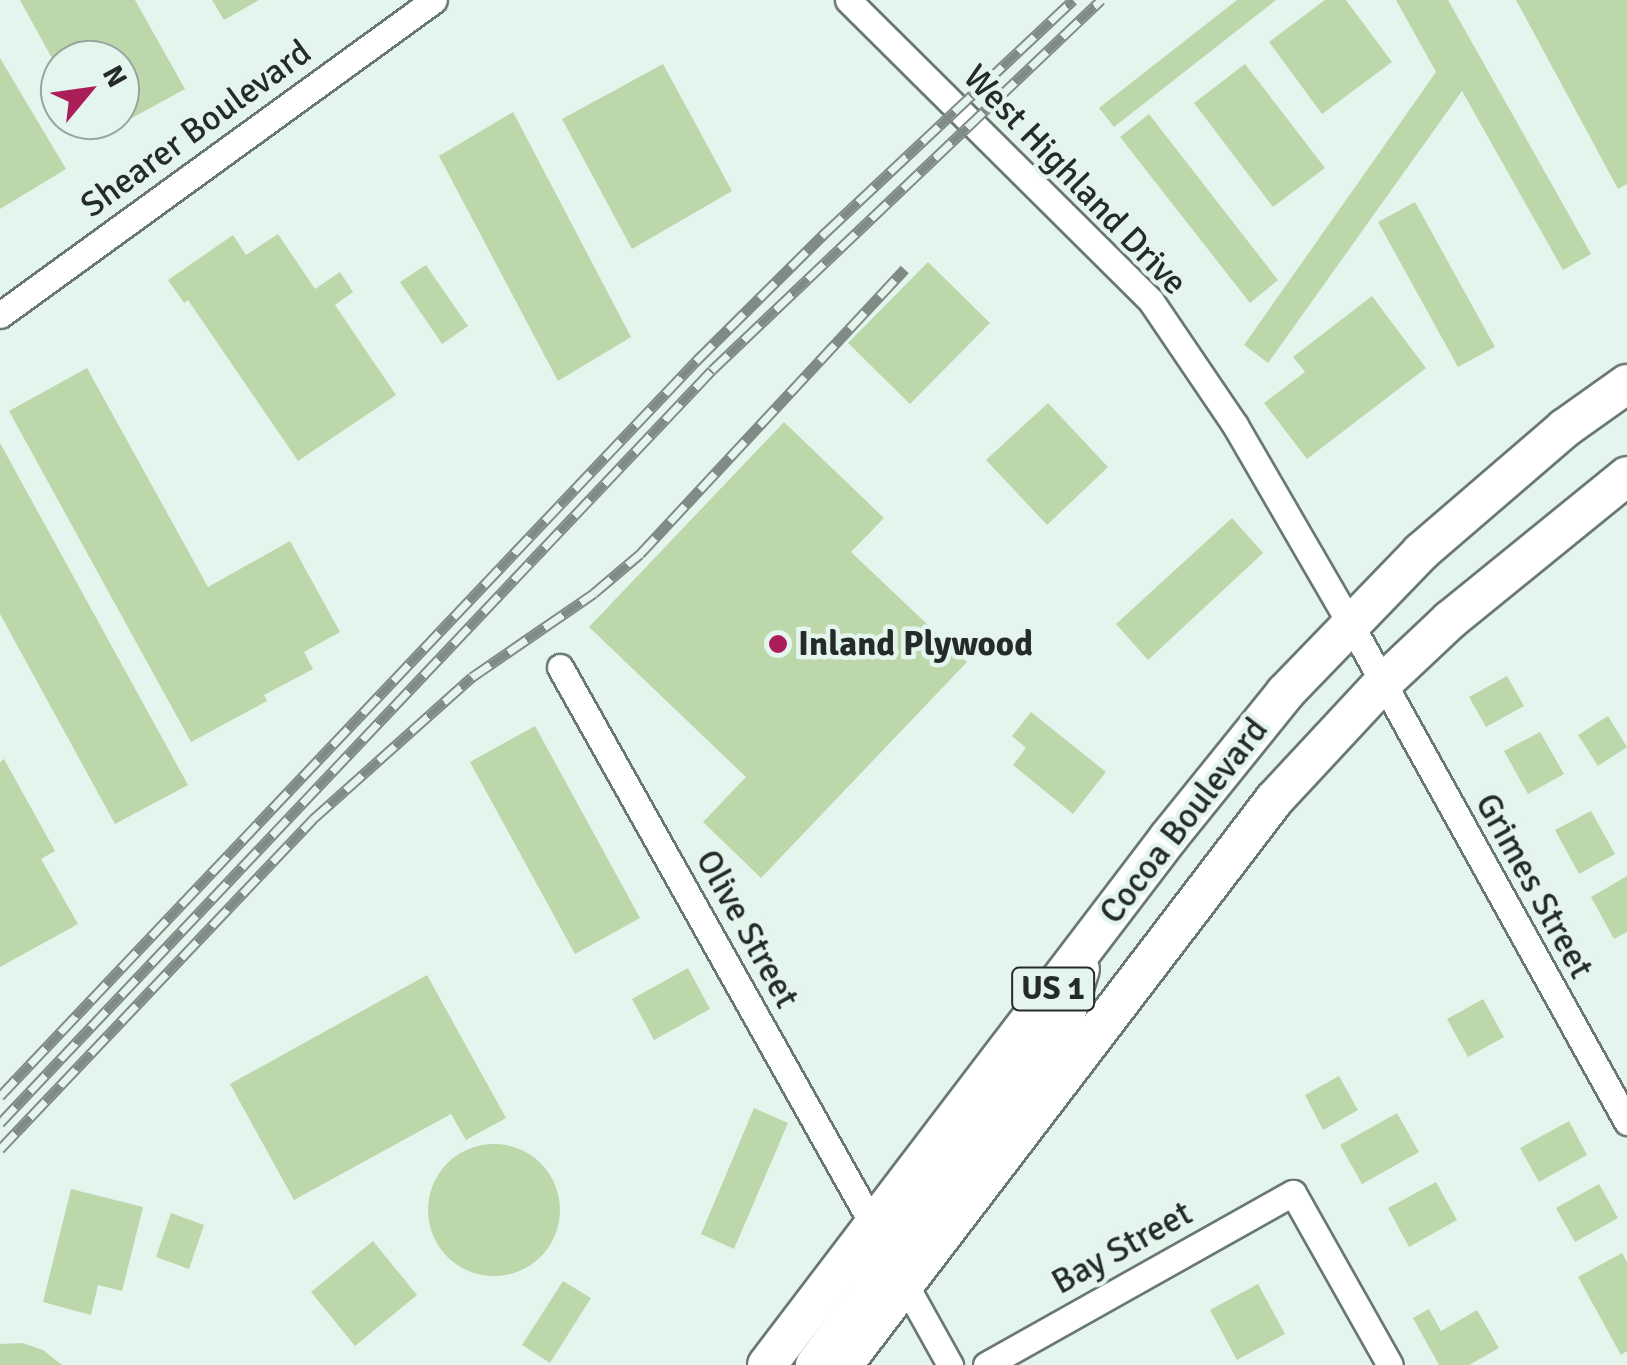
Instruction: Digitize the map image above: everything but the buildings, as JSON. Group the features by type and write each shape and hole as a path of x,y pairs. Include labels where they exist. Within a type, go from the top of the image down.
{"main road":[{"name":"Cocoa Boulevard","path":"767,1365 1228,762 1350,623 1493,487 1627,384"},
{"name":"Cocoa Boulevard","path":"843,1365 1222,864 1286,786 1381,684 1528,554 1627,476"},
{"path":"905,1284 902,1257 917,1217 1064,1020 1088,943"},
{"path":"815,1365 870,1291 878,1257 873,1226"}],"street":[{"name":"Shearer Boulevard","path":"0,315 434,0"},
{"name":"West Highland Drive","path":"848,0 1151,301 1235,425 1381,684"},
{"name":"Olive Street","path":"560,667 873,1226"},
{"name":"Grimes Street","path":"1381,684 1627,1122"},
{"name":"Bay Street","path":"986,1365 1293,1193 1390,1365"},
{"path":"905,1284 950,1365"}],"railway":[{"path":"0,1096 697,360 826,232 1073,0"},
{"path":"0,1123 712,370 1101,0"},
{"path":"0,1149 313,819 472,677 594,593 640,554 905,269"}],"place":[{"name":"Inland Plywood","path":"778,644"}]}
